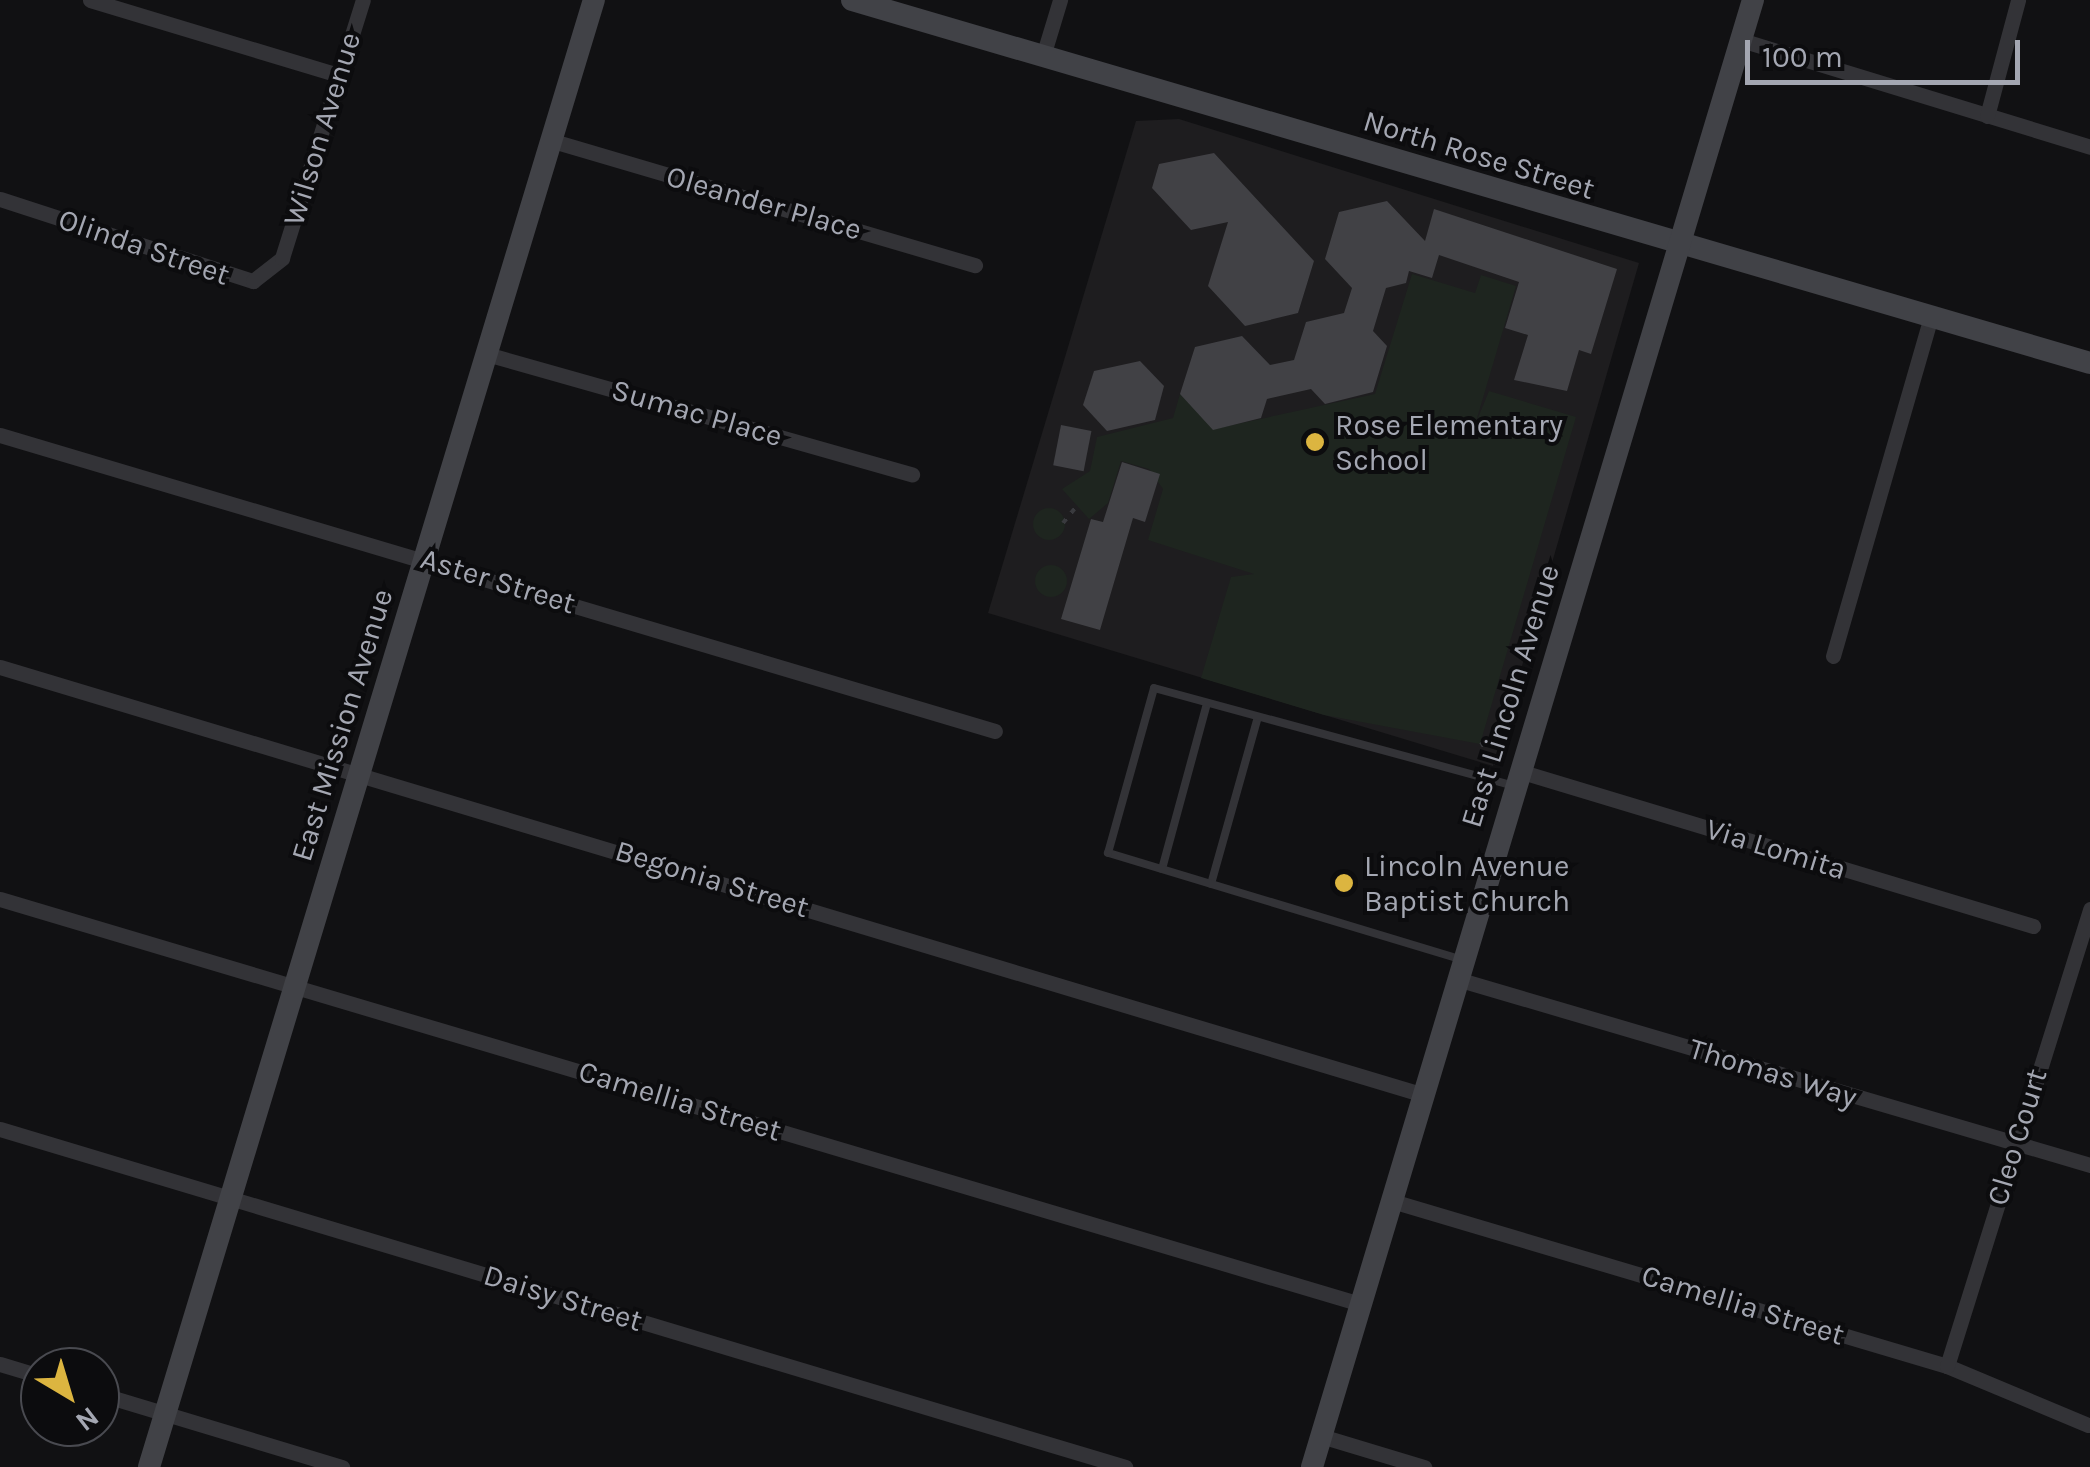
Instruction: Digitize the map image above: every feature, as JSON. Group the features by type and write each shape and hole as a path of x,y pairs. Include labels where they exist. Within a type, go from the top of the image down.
{"main road":[{"name":"East Mission Avenue","path":"149,1467 234,1199 483,353 553,142 594,0"},
{"name":"North Rose Street","path":"852,0 1679,246 2090,363"},
{"name":"East Lincoln Avenue","path":"1312,1467 1753,0"}],"street":[{"path":"90,0 338,75"},
{"name":"Wilson Avenue","path":"282,258 363,0"},
{"path":"1043,56 1060,0"},
{"path":"1988,116 2018,0"},
{"path":"1740,40 2090,147"},
{"name":"Oleander Place","path":"553,142 975,265"},
{"name":"Olinda Street","path":"0,199 236,280 253,282 282,258"},
{"path":"1833,656 1932,317"},
{"name":"Sumac Place","path":"483,353 912,474"},
{"name":"Aster Street","path":"0,435 424,558 995,731"},
{"name":"Begonia Street","path":"0,667 1424,1095"},
{"name":"Via Lomita","path":"1517,779 2033,926"},
{"name":"Camellia Street","path":"0,899 1360,1304"},
{"name":"Cleo Court","path":"1946,1366 2090,909"},
{"name":"Thomas Way","path":"1460,969 2015,1146 2090,1165"},
{"name":"Daisy Street","path":"0,1129 1125,1467"},
{"name":"Camellia Street","path":"1392,1200 1946,1366 2088,1425"},
{"path":"120,1400 342,1467"},
{"path":"1322,1436 1424,1467"}],"lane":[{"path":"1460,969 1108,852 1154,688 1517,779"},
{"path":"1162,869 1207,702"},
{"path":"1211,884 1258,716"}],"path":[{"path":"1063,524 1077,506"},
{"path":"1481,742 1494,764"}],"shaded area":[{"name":"Rose Elementary School","path":"1179,119 1639,263 1493,766 988,613 1136,121"},
{"path":"1412,274 1475,293 1481,275 1516,286 1475,425 1489,391 1576,417 1480,744 1324,715 1201,678 1231,577 1254,574 1148,540 1163,489 1149,469 1121,461 1108,503 1089,519 1062,489 1090,471 1097,437 1173,418 1180,394 1214,429 1375,394"},
{"path":"1049,508 1060,513 1065,524 1060,535 1049,540 1038,535 1033,524 1038,513"},
{"path":"1051,565 1062,570 1067,581 1062,592 1051,597 1040,592 1035,581 1040,570"}],"building":[{"path":"1214,153 1314,261 1298,313 1245,326 1208,286 1228,222 1191,230 1152,188 1159,164"},
{"path":"1387,201 1425,241 1434,209 1617,269 1591,354 1579,350 1567,391 1514,380 1528,335 1505,328 1519,282 1439,255 1432,278 1409,271 1406,283 1386,288 1373,331 1387,346 1373,392 1325,404 1311,389 1267,399 1261,418 1213,430 1180,394 1195,347 1242,336 1270,365 1294,360 1306,322 1344,313 1352,288 1325,259 1339,212"},
{"path":"1140,361 1164,386 1155,420 1107,431 1083,405 1094,371"},
{"path":"1061,425 1091,431 1084,471 1053,465"},
{"path":"1122,462 1160,474 1145,522 1133,518 1100,630 1061,619 1091,519 1103,522"}],"place":[{"name":"Rose Elementary School","path":"1315,442"},
{"name":"Lincoln Avenue Baptist Church","path":"1344,883"}]}
